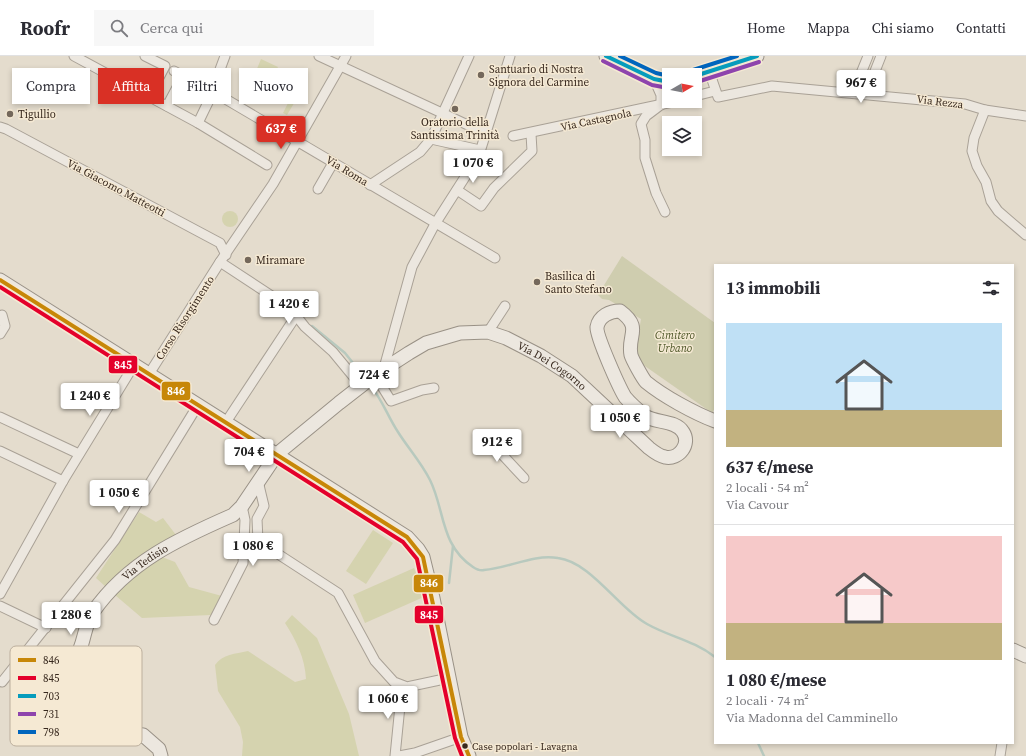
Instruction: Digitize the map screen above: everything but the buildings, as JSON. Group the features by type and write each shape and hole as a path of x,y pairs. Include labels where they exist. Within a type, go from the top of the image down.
{"street":[{"path":"74,56 98,69"},
{"path":"145,56 165,66 164,68"},
{"path":"221,68 225,56"},
{"path":"319,56 442,115 484,133"},
{"name":"Corso Risorgimento","path":"149,374 282,169 346,56"},
{"path":"370,185 420,152 431,139 469,56"},
{"path":"371,378 412,267 435,224 480,150 484,133 510,56"},
{"path":"606,56 654,79 662,81"},
{"path":"702,74 757,56"},
{"path":"853,93 868,56"},
{"path":"866,94 881,56"},
{"path":"702,94 715,91 709,71"},
{"path":"654,79 661,95 661,105 646,116 641,124 645,140 645,158 656,193 665,212"},
{"name":"Via Rezza","path":"715,91 718,97 772,86 965,104 985,110 1026,116"},
{"path":"167,106 172,97"},
{"name":"Via Roma","path":"231,103 495,258"},
{"path":"163,104 198,123 267,165"},
{"path":"198,123 207,104"},
{"name":"Via Castagnola","path":"513,136 531,134 661,105"},
{"path":"985,110 974,138 972,151 977,166 986,182 991,201 998,211 1026,235"},
{"name":"Via Giacomo Matteotti","path":"0,127 220,243 223,258 290,308 305,327 332,352 371,378 391,401 422,390 434,388"},
{"path":"457,190 481,206 494,188 532,151 531,134"},
{"path":"431,139 480,150"},
{"path":"318,189 333,163"},
{"path":"0,280 407,537 423,557 433,598 461,737 469,756"},
{"path":"488,332 506,306"},
{"name":"Via Dei Cogorno","path":"277,454 371,378 426,343 460,333 488,332 506,338 572,376 649,448 665,457 676,456 681,452 686,442 683,431 678,427 645,416 625,396 598,338 597,327 600,318 613,311 620,311 631,321 633,332 631,355 645,381 695,414 714,421"},
{"path":"0,334 5,326 2,314"},
{"path":"226,422 296,316"},
{"path":"0,594 63,481 134,365"},
{"path":"31,646 115,540 198,405"},
{"path":"0,416 79,454"},
{"path":"484,435 524,478"},
{"path":"0,451 63,481"},
{"name":"Via Tedisio","path":"82,646 84,631 92,614 131,569 164,548 233,515 242,506 277,454"},
{"path":"258,481 264,506 257,519 258,541 338,593 375,661 394,682 408,687 449,678"},
{"path":"214,620 243,563 245,520 242,506"},
{"path":"0,606 46,628"},
{"path":"1014,650 1026,656"},
{"path":"2,682 10,672"},
{"path":"395,756 402,686"},
{"name":"Via Tedisio","path":"142,735 159,749 161,756"},
{"path":"399,756 415,753 461,737"},
{"path":"1000,756 1002,744"}],"shaded area":[{"path":"261,59 278,67 278,68 257,68"},
{"path":"288,104 294,104 287,115 283,113"},
{"path":"230,211 237,216 238,219 233,226 230,227 223,222 222,219 227,212"},
{"path":"139,512 156,522 163,518 176,535 131,563 106,587 96,578"},
{"path":"373,530 393,543 366,584 346,571"},
{"path":"162,557 175,562 189,587 222,596 211,615 142,618 115,595 145,567"},
{"path":"414,568 426,596 365,623 353,595"},
{"path":"292,615 317,638 349,714 359,756 242,756 243,742 240,727 218,691 215,665 218,661 226,657 248,651 295,682 306,679 304,664 299,650 285,623"}],"green space":[{"name":"Cimitero Urbano","path":"622,256 714,322 714,410 712,413 642,364 636,349 641,319 609,300 602,299 598,295"}],"waterway":[{"path":"312,326 345,353 365,378"},
{"path":"370,385 378,396 398,432 423,467 430,480 435,491 449,538 454,548 462,558 473,567 478,570 494,569 548,557 570,561 593,577 636,617 664,632 698,646 714,656"},
{"path":"449,583 453,546"},
{"path":"758,744 764,756"}],"transit line":[{"name":"703","path":"606,56 654,79 662,81"},
{"name":"798","path":"620,56 662,74"},
{"name":"798","path":"699,68 737,56"},
{"name":"703","path":"702,74 757,56"},
{"name":"731","path":"603,61 652,85 662,87"},
{"name":"731","path":"702,80 759,62"},
{"name":"846","path":"0,280 407,537 423,557 461,737 469,756"},
{"name":"845","path":"0,287 403,542 417,559 455,738 462,756"}],"place":[{"name":"Santuario di Nostra Signora del Carmine","path":"481,75"},
{"name":"Oratorio della Santissima Trinità","path":"455,109"},
{"name":"Tigullio","path":"10,114"},
{"name":"Miramare","path":"248,260"},
{"name":"Basilica di Santo Stefano","path":"537,282"},
{"name":"Case popolari - Lavagna","path":"465,746"}]}
